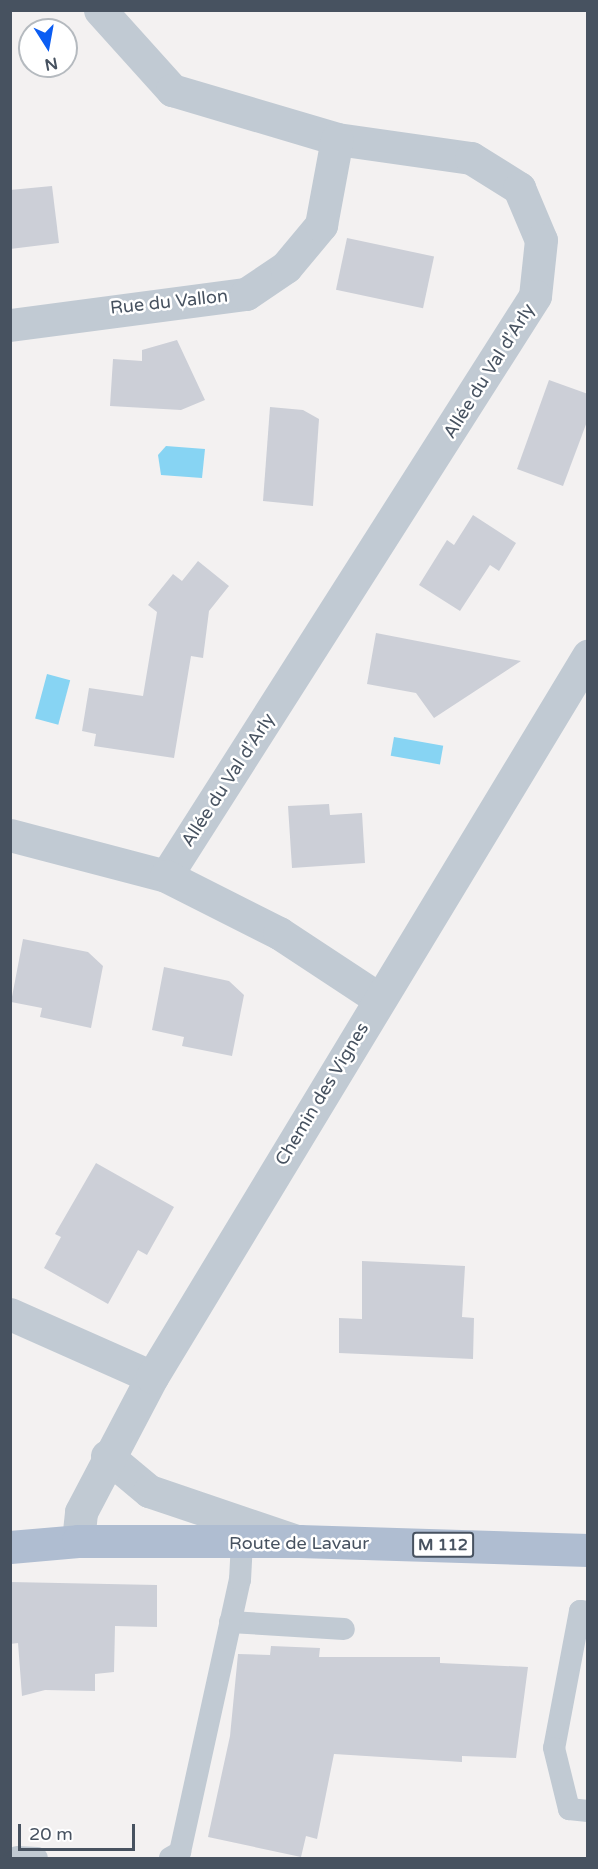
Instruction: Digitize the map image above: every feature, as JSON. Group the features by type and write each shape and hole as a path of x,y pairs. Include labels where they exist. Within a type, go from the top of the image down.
{"main road":[{"name":"Route de Lavaur","path":"10,1547 78,1541 242,1543 299,1541 588,1550"}],"street":[{"name":"Allée du Val d'Arly","path":"100,10 172,90 337,139 471,158 519,188 541,240 535,297 166,876"},
{"name":"Rue du Vallon","path":"10,325 246,294 286,267 321,225 337,139"},
{"name":"Chemin des Vignes","path":"78,1541 81,1512 142,1373 379,999 588,656"},
{"path":"10,835 166,876 279,933 379,999"},
{"path":"10,1314 142,1373"},
{"path":"107,1456 149,1491 299,1541"}],"lane":[{"path":"170,1858 180,1852 230,1622 242,1543"},
{"path":"588,1612 580,1611 554,1748 569,1809 588,1811"},
{"path":"230,1622 344,1629"}],"water":[{"path":"166,446 205,449 202,478 161,475 158,455"},
{"path":"47,674 70,680 58,725 35,718"},
{"path":"394,737 443,746 440,764 391,756"}],"building":[{"path":"52,186 59,243 10,249 10,190"},
{"path":"347,238 434,257 423,308 336,290"},
{"path":"177,340 205,400 181,410 110,406 113,359 142,361 142,350"},
{"path":"549,380 588,394 588,419 563,486 517,469"},
{"path":"270,407 303,410 319,419 313,506 263,501"},
{"path":"473,515 516,543 499,571 490,565 460,611 419,585 447,540 454,545"},
{"path":"198,561 229,586 209,611 203,658 191,656 174,758 94,746 96,734 82,731 89,688 143,696 157,612 148,605 173,574 182,581"},
{"path":"376,633 521,661 434,718 416,693 367,684"},
{"path":"329,804 330,815 362,813 365,863 292,868 288,806"},
{"path":"23,939 88,952 103,966 91,1028 40,1017 42,1008 11,1002"},
{"path":"164,967 229,981 244,995 232,1056 182,1046 184,1037 152,1030"},
{"path":"96,1163 174,1207 147,1255 138,1250 108,1304 44,1268 61,1237 55,1234"},
{"path":"362,1261 465,1266 462,1317 474,1318 473,1359 339,1353 339,1318 362,1319"},
{"path":"10,1582 157,1585 157,1627 115,1626 114,1672 95,1674 95,1691 45,1690 22,1696 18,1643 10,1644"},
{"path":"271,1646 320,1648 319,1657 440,1657 440,1663 528,1667 516,1758 462,1756 462,1762 334,1754 317,1839 306,1836 301,1857 208,1837 230,1736 238,1654 270,1655"}]}
